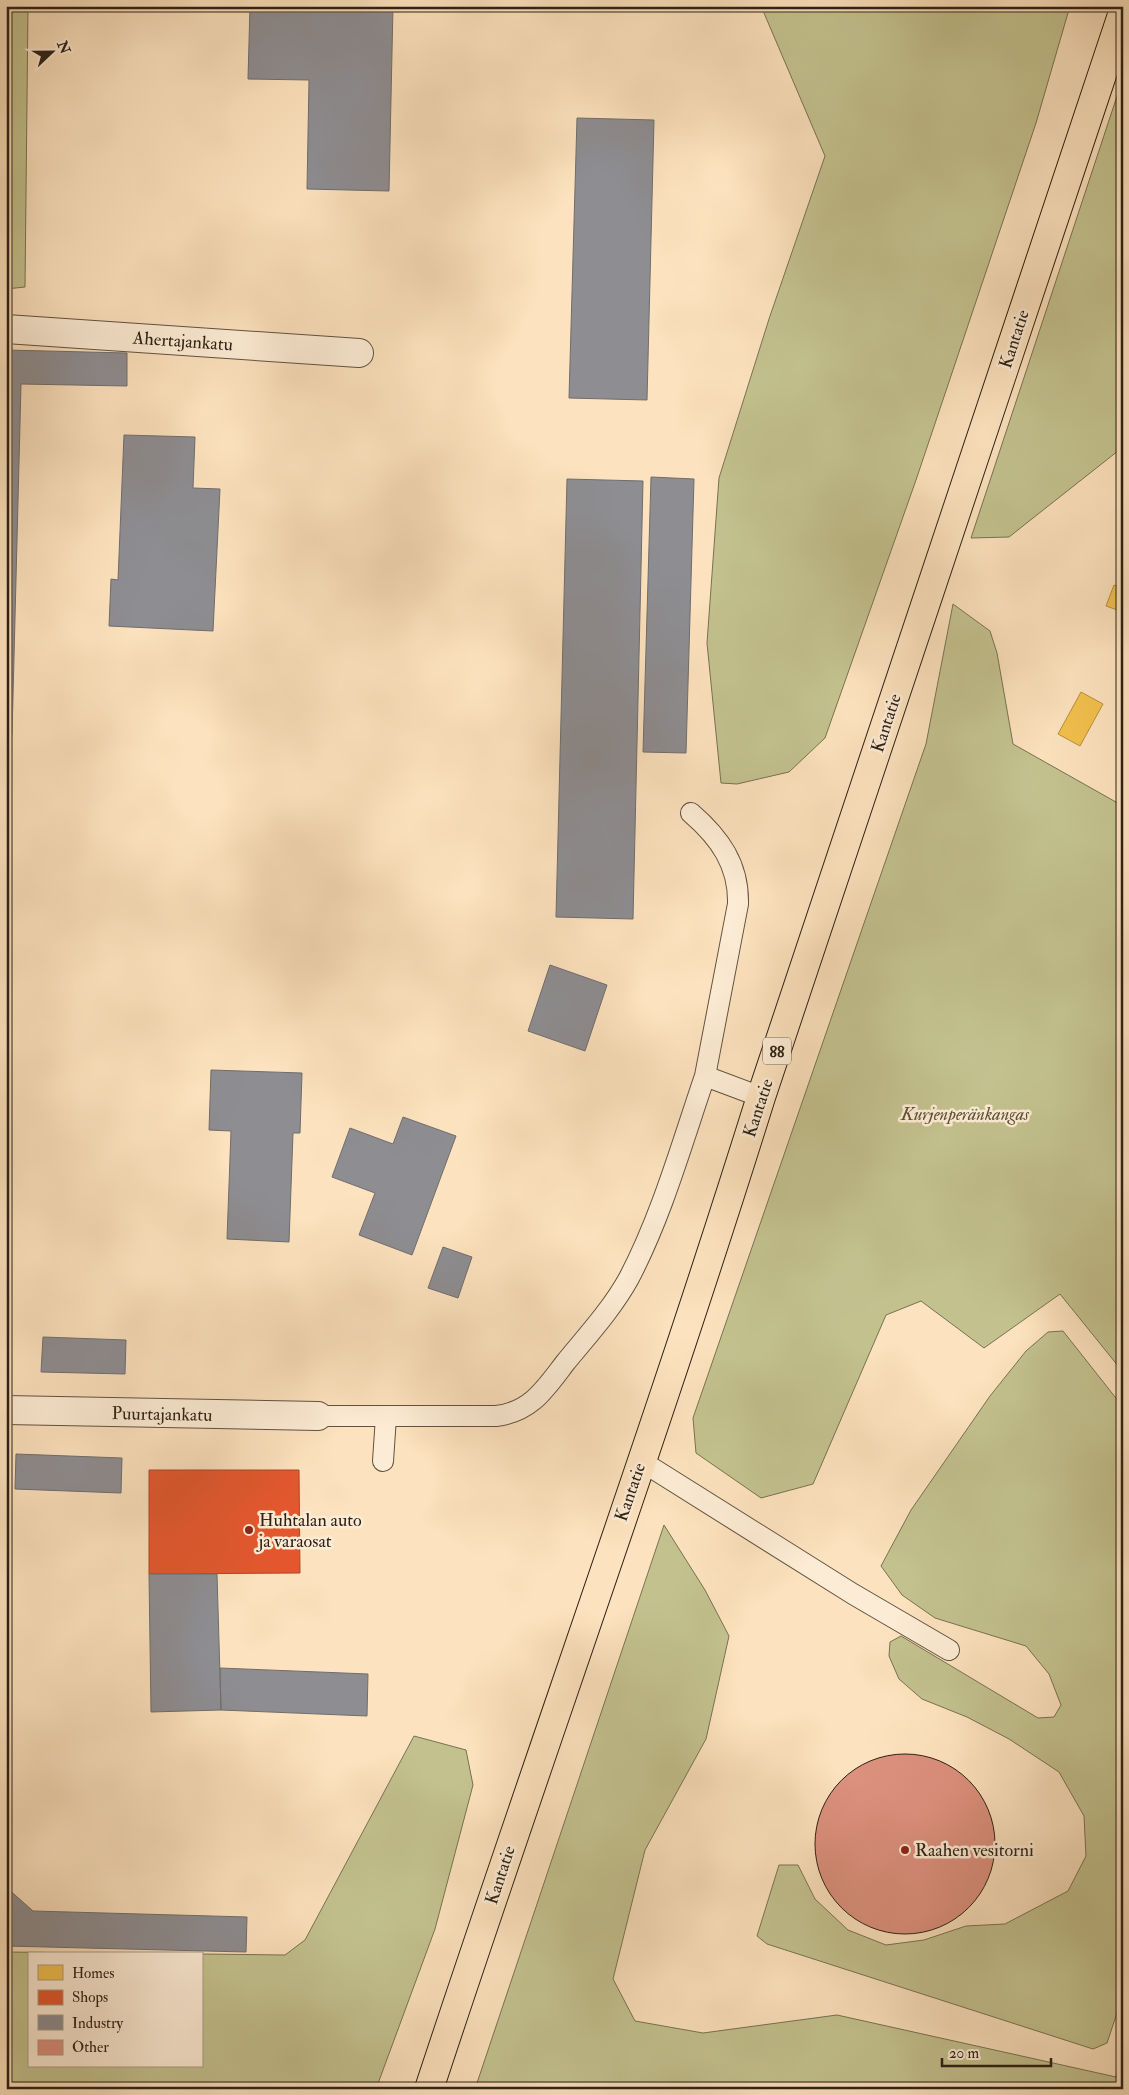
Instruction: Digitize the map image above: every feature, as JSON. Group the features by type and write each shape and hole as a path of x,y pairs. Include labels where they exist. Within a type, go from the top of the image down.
{"main road":[{"name":"Kantatie","path":"429,2089 641,1461 1123,12"}],"street":[{"name":"Ahertajankatu","path":"6,328 359,353"},
{"name":"Puurtajankatu","path":"6,1410 318,1416"}],"lane":[{"path":"318,1416 386,1417 513,1414 539,1395 611,1307 629,1278 663,1198 705,1076 738,904 738,889 734,872 723,846 708,827 692,813"},
{"path":"705,1076 761,1097"},
{"path":"383,1462 386,1417"},
{"path":"641,1461 853,1594 949,1650"}],"green space":[{"path":"6,6 28,6 25,287 6,289"},
{"path":"761,6 1070,6 1036,123 916,480 825,738 789,772 737,784 721,783 707,643 719,478 769,319 825,156"},
{"path":"1123,78 1123,447 1009,537 971,538"},
{"name":"Kurjenperänkangas","path":"953,604 990,631 997,653 1013,744 1123,806 1123,1372 1060,1294 984,1348 921,1301 886,1315 813,1484 761,1498 696,1453 693,1418 926,744"},
{"path":"1063,1331 1123,1407 1123,1995 1107,2043 1093,2049 767,1944 757,1936 779,1865 798,1865 815,1899 848,1930 886,1945 924,1940 966,1926 1005,1924 1068,1891 1086,1856 1084,1816 1059,1772 1009,1739 967,1717 922,1699 899,1679 889,1656 890,1642 901,1636 1038,1718 1054,1717 1061,1705 1049,1674 1026,1646 935,1618 902,1595 881,1566 911,1510 990,1396 1026,1351 1048,1332"},
{"path":"664,1525 705,1590 729,1636 706,1739 645,1850 613,1979 635,2021 703,2033 837,2015 1116,2077 1123,2059 1123,2089 475,2089"},
{"path":"414,1736 466,1750 473,1785 435,1929 376,2089 6,2089 6,1952 28,1952 28,2068 202,2068 202,1954 285,1955 305,1940"}],"building: Homes":[{"path":"1114,585 1123,588 1123,612 1106,606"},
{"path":"1081,692 1103,704 1080,746 1058,734"}],"building: Shops":[{"path":"149,1470 299,1470 300,1573 149,1574"}],"building: Industry":[{"path":"250,6 393,6 389,191 307,189 309,80 248,79"},
{"path":"577,118 654,120 647,400 569,398"},
{"path":"6,350 127,353 127,386 21,384 12,735 6,735"},
{"path":"124,435 195,437 193,488 220,489 213,631 109,626 111,579 118,580"},
{"path":"651,477 694,479 686,753 643,752"},
{"path":"567,479 643,481 633,919 556,917"},
{"path":"6,762 11,762 6,944"},
{"path":"550,965 607,985 585,1051 528,1031"},
{"path":"211,1070 302,1073 300,1133 293,1133 289,1242 227,1239 231,1131 209,1130"},
{"path":"403,1117 456,1136 412,1255 359,1235 375,1193 332,1177 350,1128 393,1144"},
{"path":"443,1247 472,1257 458,1298 428,1288"},
{"path":"43,1337 126,1340 125,1374 41,1372"},
{"path":"16,1454 122,1458 121,1493 15,1489"},
{"path":"149,1574 217,1574 221,1710 151,1712"},
{"path":"220,1668 368,1674 367,1716 221,1710"},
{"path":"6,1887 33,1911 247,1917 246,1952 6,1946"}],"building: Other":[{"name":"Raahen vesitorni","path":"896,1754 914,1754 940,1760 969,1780 989,1809 994,1826 994,1862 989,1879 969,1908 940,1928 923,1933 896,1934 879,1931 862,1924 835,1901 825,1887 818,1870 815,1853 815,1835 818,1818 825,1801 848,1774 862,1764 879,1757"}],"place":[{"name":"Huhtalan auto ja varaosat","path":"249,1530"},
{"name":"Raahen vesitorni","path":"905,1850"}]}
